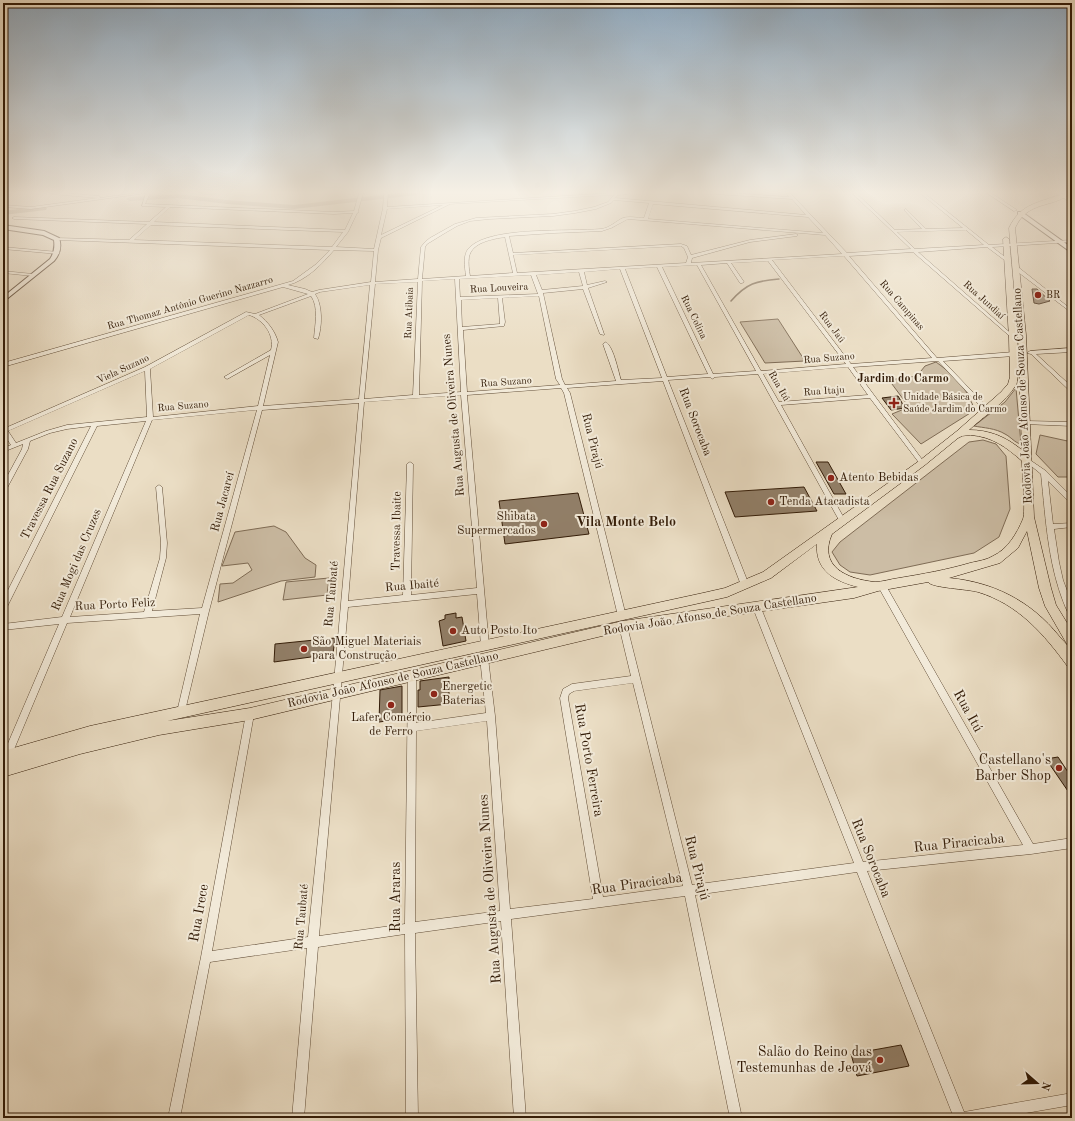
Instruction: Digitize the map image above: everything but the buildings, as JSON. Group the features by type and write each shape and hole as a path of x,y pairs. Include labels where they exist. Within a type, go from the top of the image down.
{"main road":[{"path":"3,299 52,260 58,254 57,245"},
{"name":"Rodovia João Afonso de Souza Castellano","path":"5,757 90,732 337,678 485,652 623,621 745,586 781,566 797,552 922,463 960,433 1004,394 1012,384 1018,353 1013,338 1008,261 1009,245"},
{"name":"Rodovia João Afonso de Souza Castellano","path":"623,621 757,608 854,593 880,586 920,580 969,569 996,560 1005,554 1014,545 1029,517 1026,424 1018,353 1016,268 1009,245"},
{"path":"960,433 979,432 1001,438 1027,460"},
{"path":"1029,517 1045,588 1051,606 1072,642"},
{"path":"828,530 823,538 822,551 823,559 828,567 835,574 855,582 880,586"},
{"path":"920,580 972,586 994,592 1017,604 1031,614 1072,663"},
{"name":"Rodovia João Afonso de Souza Castellano","path":"3,770 80,748 159,729 250,714 412,676 485,652"}],"street":[{"path":"214,245 332,250 376,250"},
{"name":"Rua Thomaz Antônio Guerino Nazzarro","path":"3,365 285,286 299,279 335,245"},
{"name":"Rua Taubaté","path":"298,1118 312,942 337,693 337,678 377,245"},
{"name":"Rua Atibaia","path":"416,397 420,280 423,247 425,245"},
{"path":"468,277 466,260 467,254 475,245"},
{"path":"509,245 515,274"},
{"path":"511,254 675,245"},
{"path":"682,245 686,247 690,257 688,264"},
{"path":"690,257 734,245"},
{"name":"Rua Campinas","path":"836,245 937,359 986,409"},
{"name":"Rua Jundiaí","path":"910,245 1013,338"},
{"path":"256,315 312,293 373,282 1003,245"},
{"path":"989,246 1008,261"},
{"path":"3,248 58,254"},
{"name":"Rua Jaú","path":"770,260 922,463"},
{"path":"728,262 742,282"},
{"name":"Rua Itú","path":"698,263 758,373 842,520"},
{"name":"Rua Colina","path":"659,266 712,376"},
{"name":"Rua Sorocaba","path":"622,268 745,586"},
{"path":"1016,268 1072,312"},
{"path":"581,270 585,287 602,334"},
{"path":"3,272 33,275"},
{"name":"Rua Pirajú","path":"533,273 540,293 560,379 567,393 689,891 736,1118"},
{"name":"Rua Augusta de Oliveira Nunes","path":"457,278 464,394 482,591 485,652 520,1118"},
{"name":"Rua Louveira","path":"458,299 540,293 585,287 605,282"},
{"path":"285,286 312,293 315,297 318,310 316,338"},
{"path":"460,329 502,325 503,322 500,297"},
{"name":"Viela Suzano","path":"4,431 147,368 245,314 251,313 256,315"},
{"name":"Rua Jacareí","path":"181,712 205,611 260,408 275,342 270,330 256,315"},
{"path":"606,344 619,382"},
{"name":"Rua Suzano","path":"3,450 58,429 150,418 260,408 1072,350"},
{"path":"227,377 273,351"},
{"path":"1032,352 1072,390"},
{"name":"Rua Mogi das Cruzes","path":"5,757 65,620 150,418 147,368"},
{"name":"Rua Itaju","path":"776,404 872,396"},
{"name":"Travessa Rua Suzano","path":"3,607 95,424"},
{"path":"1026,424 1072,424"},
{"path":"4,431 15,446"},
{"path":"3,490 25,449 27,441"},
{"path":"1027,460 1044,473 1072,501"},
{"name":"Travessa Ibaite","path":"407,598 410,464"},
{"path":"1044,473 1050,527 1061,583 1072,613"},
{"path":"147,615 163,558 164,542 159,487"},
{"path":"1050,527 1072,525"},
{"name":"Rua Itú","path":"880,586 1031,849"},
{"name":"Rua Ibaité","path":"344,604 482,591"},
{"name":"Rua Sorocaba","path":"757,608 859,867 961,1118"},
{"name":"Rua Porto Feliz","path":"3,627 65,620 205,611"},
{"name":"Rua Araras","path":"412,676 410,928 412,1118"},
{"name":"Rua Porto Ferreira","path":"598,904 564,698 566,692 572,688 636,679"},
{"name":"Rua Irece","path":"174,1118 206,957 250,714"},
{"path":"411,728 491,716"},
{"name":"Rua Piracicaba","path":"206,957 859,867 1031,849 1072,843"},
{"path":"961,1118 1072,1099"}],"shaded area":[{"path":"778,319 805,361 765,363 740,322"},
{"path":"936,362 956,378 968,394 975,410 921,444 892,414 909,407 889,380 917,376 925,366"},
{"path":"1016,388 1021,444 997,430 974,426 1005,402"},
{"path":"1040,435 1072,442 1072,477 1058,477 1036,454"},
{"path":"983,440 996,444 1006,456 1010,509 999,537 974,553 870,575 850,572 840,565 832,552 840,542 969,442"},
{"path":"274,526 286,532 305,558 316,565 315,577 281,581 218,602 220,584 233,583 252,570 248,563 222,566 235,532"},
{"path":"329,578 327,595 283,600 286,582"}],"waterway":[{"path":"731,301 742,290 752,284 779,279"}],"place":[{"name":"BR","path":"1038,295"},
{"name":"Unidade Básica de Saúde Jardim do Carmo","path":"894,403"},
{"name":"Atento Bebidas","path":"831,478"},
{"name":"Tenda Atacadista","path":"771,502"},
{"name":"Shibata Supermercados","path":"544,524"},
{"name":"Auto Posto Ito","path":"453,631"},
{"name":"São Miguel Materiais para Construção","path":"304,649"},
{"name":"Energetic Baterias","path":"434,694"},
{"name":"Lafer Comércio de Ferro","path":"391,705"},
{"name":"Castellano's Barber Shop","path":"1059,768"},
{"name":"Salão do Reino das Testemunhas de Jeová","path":"880,1060"}],"district":[{"name":"Jardim do Carmo","path":"903,379"},
{"name":"Vila Monte Belo","path":"626,522"}]}
